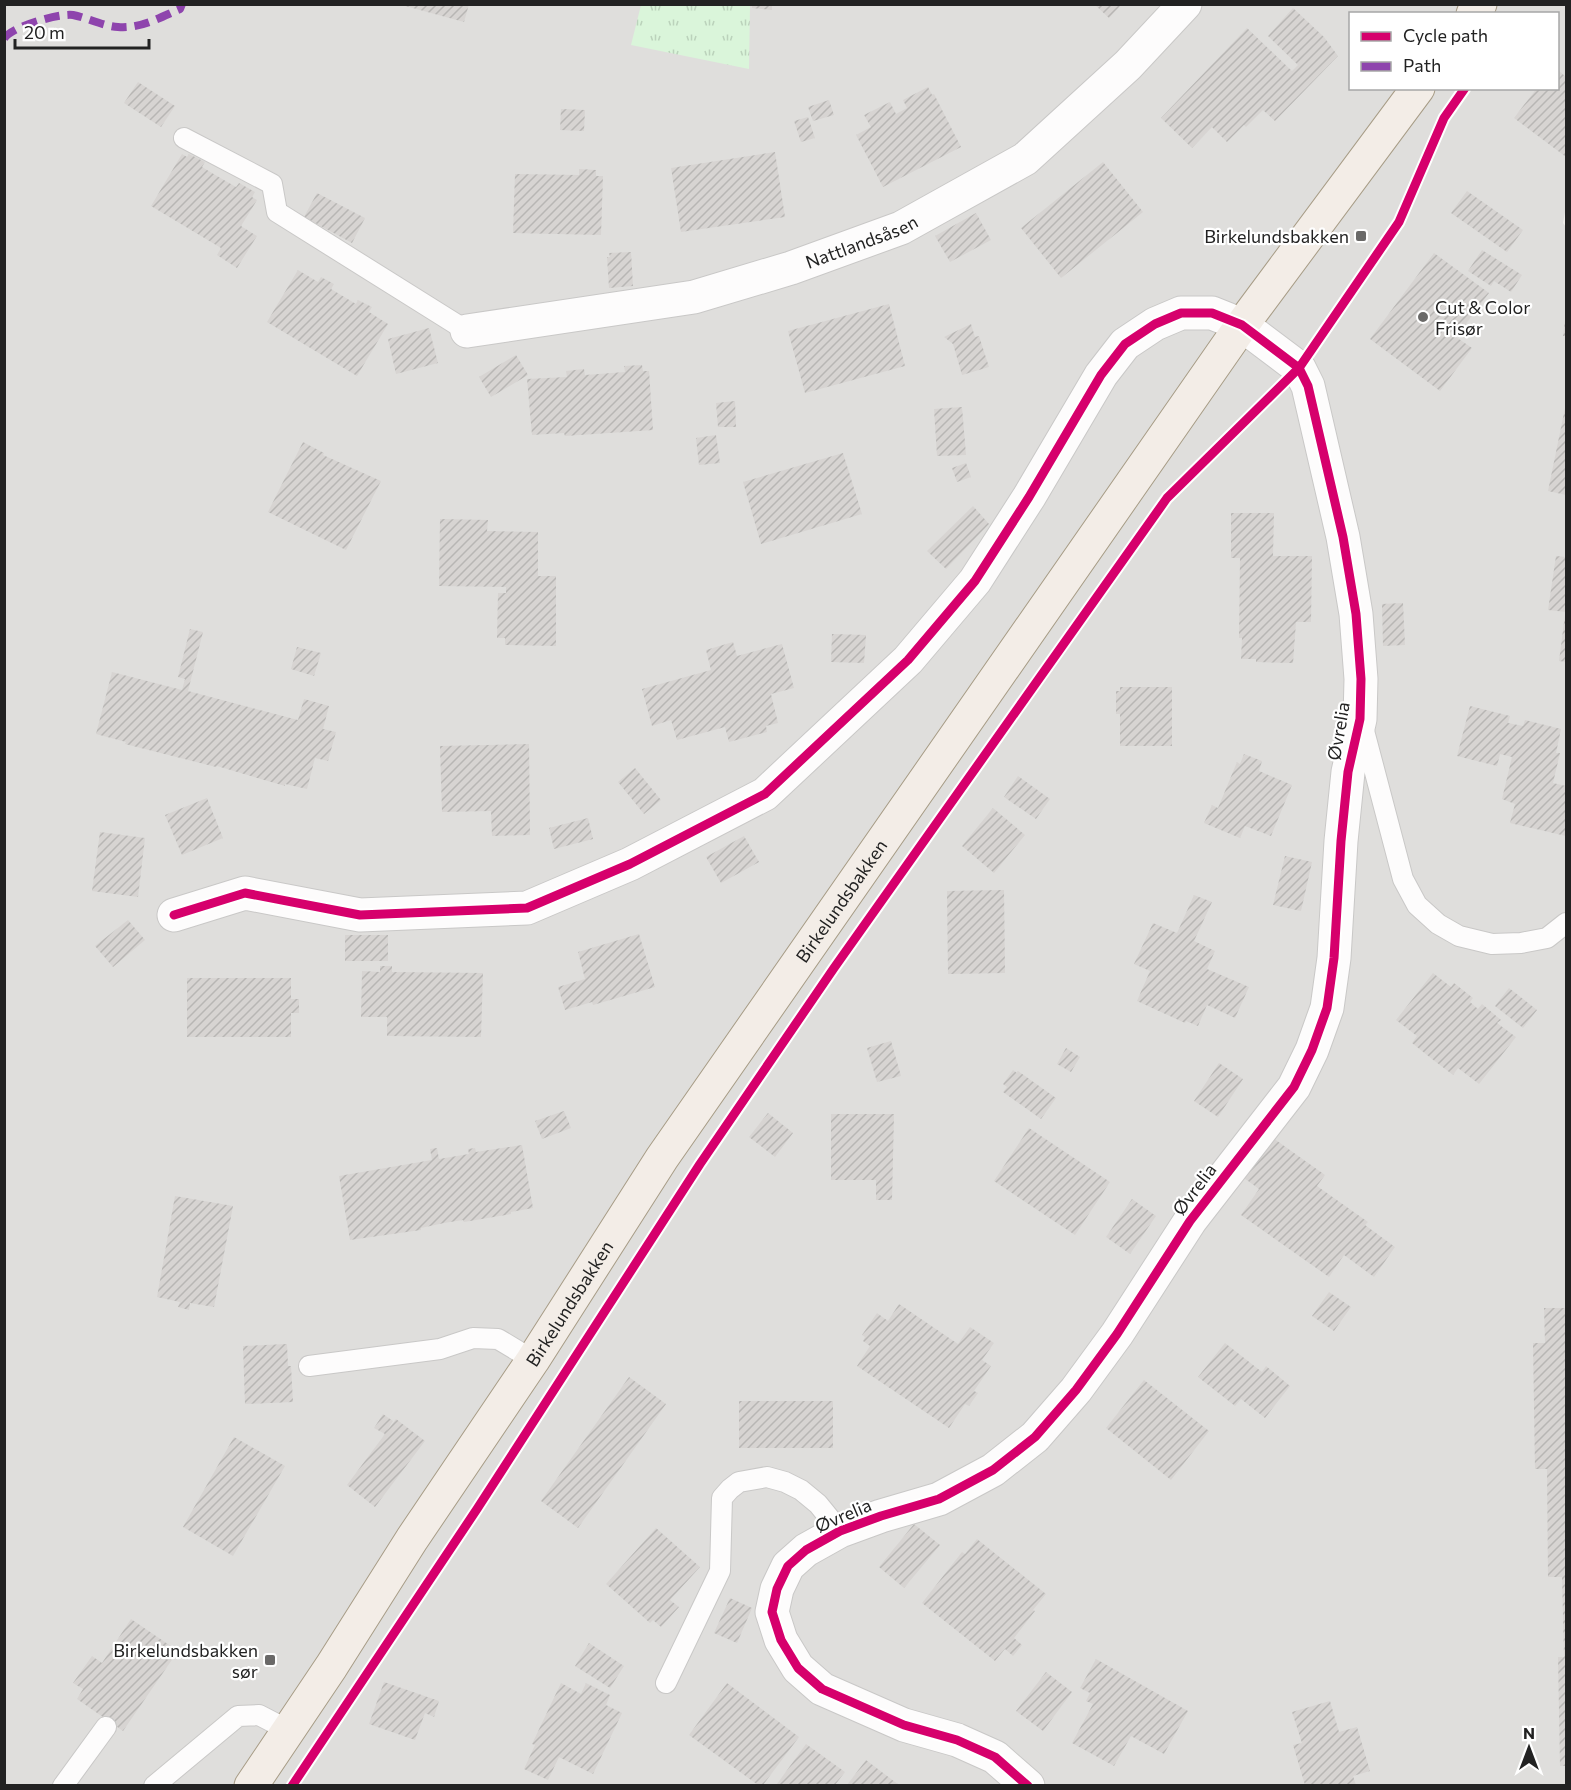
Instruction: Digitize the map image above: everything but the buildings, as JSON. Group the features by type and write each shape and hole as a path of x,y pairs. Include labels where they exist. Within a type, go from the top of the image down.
{"main road":[{"name":"Birkelundsbakken","path":"251,1785 331,1667 412,1539 533,1360 662,1158 1242,325 1417,90"}],"street":[{"name":"Nattlandsåsen","path":"467,331 694,297 790,268 901,228 1025,159 1128,66 1185,4"},
{"name":"Øvrelia","path":"174,915 245,894 360,915 527,908 630,864 765,794 908,660 975,581 1029,497 1101,375 1125,344 1155,324 1181,313 1212,313 1242,325 1299,368 1308,386 1343,537 1356,614 1361,679 1360,719 1348,772 1341,841 1334,958 1327,1008 1312,1050 1294,1087 1190,1221 1117,1334 1076,1390 1035,1437 993,1470 939,1499 840,1531 806,1550 788,1566 777,1589 772,1612 781,1640 798,1668 822,1689 904,1725 957,1740 995,1757 1028,1785"}],"lane":[{"path":"184,138 272,184 277,212 467,331"},
{"path":"1360,719 1403,879 1417,905 1438,924 1459,936 1492,944 1521,944 1547,938 1566,923"},
{"path":"309,1366 440,1349 473,1338 498,1339 533,1360"},
{"name":"Øvrelia","path":"666,1683 720,1571 722,1498 730,1489 739,1482 766,1477 785,1482 801,1490 818,1504 840,1531"},
{"path":"154,1785 238,1716 258,1715 288,1730"},
{"path":"63,1785 106,1727"}],"shaded area":[{"path":"5,4 1566,5 1566,207 1563,223 1566,227 1566,1785 5,1785"}],"green space":[{"path":"641,5 750,5 749,69 631,45"}],"marked path":[{"path":"4,39 8,34 25,26 66,15 79,16 112,26 134,26 180,9 182,4"}],"cycle path":[{"path":"292,1786 477,1509 700,1164 834,968 1167,498 1299,368 1399,222 1444,118 1464,90"},
{"path":"174,915 245,893 360,915 527,908 630,864 765,794 908,660 975,581 1029,497 1101,375 1125,344 1155,324 1181,313 1212,313 1242,325 1299,368 1308,386 1343,537 1356,614 1361,679 1360,719 1348,772 1341,841 1334,958 1327,1008 1312,1050 1294,1087 1190,1221 1117,1334 1076,1390 1035,1437 993,1470 939,1499 840,1531 806,1550 788,1566 777,1589 772,1612 781,1640 798,1668 822,1689 904,1725 957,1740 995,1757 1028,1786"}],"place":[{"name":"Birkelundsbakken","path":"1361,236"},
{"name":"Cut & Color Frisør","path":"1423,317"},
{"name":"Birkelundsbakken sør","path":"270,1660"}]}
